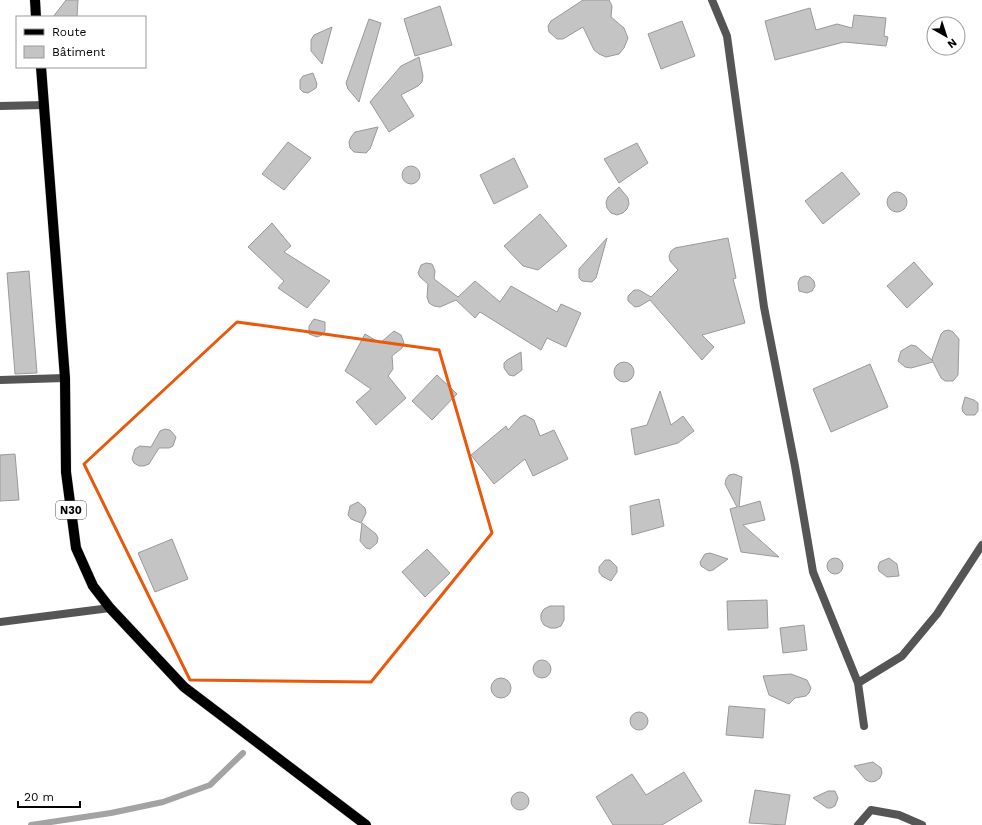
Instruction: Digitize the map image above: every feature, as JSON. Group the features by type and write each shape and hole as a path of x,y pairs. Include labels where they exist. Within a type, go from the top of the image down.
{"main road":[{"path":"35,0 36,16"},
{"name":"N30","path":"41,68 65,378 66,472 76,548 93,586 110,608 184,687 366,825"}],"street":[{"path":"712,0 727,36 764,307 795,466 813,572 858,683 864,726"},
{"path":"0,106 44,105"},
{"path":"0,380 65,378"},
{"path":"858,683 902,656 936,614 982,544"},
{"path":"0,622 110,608"},
{"path":"858,825 871,810 899,815 922,825"}],"highlighted area":[{"path":"237,322 439,350 492,533 371,682 190,680 84,464"}],"building":[{"path":"66,0 78,0 77,16 54,16"},
{"path":"583,0 609,0 612,6 611,17 624,28 628,38 624,48 619,54 606,57 599,54 594,50 583,27 563,39 557,39 549,32 548,26 551,21"},
{"path":"440,6 452,45 415,56 404,19"},
{"path":"810,8 816,30 837,24 852,28 854,15 886,18 884,36 888,37 886,46 844,42 775,60 765,21"},
{"path":"369,19 381,23 359,102 348,89 346,83"},
{"path":"682,21 695,56 661,69 648,34"},
{"path":"332,27 322,64 311,51 311,40 314,35"},
{"path":"419,57 423,76 422,82 418,86 401,95 414,116 389,132 370,102 401,66"},
{"path":"313,73 317,84 316,88 308,93 303,92 300,89 300,80 303,76"},
{"path":"378,127 370,149 366,153 354,152 350,148 349,142 355,132"},
{"path":"288,142 311,158 284,190 262,174"},
{"path":"637,143 648,163 619,183 604,159"},
{"path":"514,158 528,187 494,204 480,175"},
{"path":"411,166 417,169 420,175 417,181 411,184 405,181 402,175 405,169"},
{"path":"842,172 860,194 823,224 805,201"},
{"path":"619,187 628,198 629,204 623,213 617,215 611,213 607,208 606,202 608,197"},
{"path":"897,192 904,195 907,202 904,209 897,212 890,209 887,202 890,195"},
{"path":"540,214 567,246 538,270 523,266 504,246"},
{"path":"272,223 291,246 284,252 330,281 307,308 278,288 284,281 248,247"},
{"path":"607,238 596,278 592,282 582,281 579,278 579,269"},
{"path":"728,238 736,278 733,279 745,323 702,335 714,347 702,360 650,300 640,306 635,307 628,301 628,296 634,290 639,290 651,297 678,270 670,261 669,256 671,251 675,248"},
{"path":"914,262 933,284 907,308 887,286"},
{"path":"426,263 432,264 435,271 434,279 458,297 475,281 500,302 511,286 557,312 561,304 581,313 566,347 547,338 541,350 480,312 475,318 456,300 440,307 429,303 427,297 428,284 420,277 418,273 421,265"},
{"path":"29,271 37,373 15,374 7,273"},
{"path":"805,276 810,277 814,281 815,286 812,291 807,293 799,291 798,283 800,278"},
{"path":"314,319 325,322 325,331 322,335 317,337 309,334 309,326"},
{"path":"949,330 959,339 958,375 953,381 945,381 941,378 933,362 911,368 905,367 898,361 901,351 911,345 916,346 933,361 932,359 941,334 944,331"},
{"path":"394,331 401,335 404,343 402,348 392,356 393,369 388,376 406,398 376,425 356,402 371,389 345,371 365,334 380,343"},
{"path":"521,352 522,370 514,376 509,375 504,368 504,363"},
{"path":"624,362 631,365 634,372 631,379 624,382 617,379 614,372 617,365"},
{"path":"870,364 888,407 831,432 813,389"},
{"path":"437,375 457,394 432,420 412,401"},
{"path":"660,391 671,425 683,416 694,431 678,443 635,455 631,429 647,425"},
{"path":"965,397 978,403 978,411 975,415 966,415 963,412 962,408"},
{"path":"525,415 534,420 540,436 554,430 568,459 533,476 525,459 494,484 471,455 506,426 508,430 520,417"},
{"path":"165,429 170,430 176,437 173,446 169,448 159,448 149,464 139,466 134,463 132,459 135,449 140,446 151,447 160,431"},
{"path":"15,454 19,500 0,501 0,455"},
{"path":"734,474 742,477 739,507 760,501 765,520 743,525 779,557 741,552 730,509 737,507 725,484 729,475"},
{"path":"659,499 664,526 632,535 630,506"},
{"path":"358,502 365,508 366,513 361,523 351,519 348,515 350,506"},
{"path":"362,523 376,534 378,538 377,543 370,549 366,548 360,541"},
{"path":"172,539 188,579 155,592 138,553"},
{"path":"427,549 450,573 425,597 402,572"},
{"path":"710,553 728,559 713,570 709,571 701,566 700,562 705,554"},
{"path":"832,558 838,558 843,563 841,572 838,574 832,574 827,569 827,563"},
{"path":"889,558 897,564 899,576 887,577 879,571 878,567 880,562"},
{"path":"605,560 610,560 617,567 617,572 611,581 602,576 599,572 599,567"},
{"path":"767,600 768,628 728,630 727,601"},
{"path":"550,606 564,606 564,620 561,626 550,628 544,625 541,620 541,614 544,609"},
{"path":"804,625 807,650 783,653 780,628"},
{"path":"542,660 548,663 551,669 548,675 542,678 536,675 533,669 536,663"},
{"path":"791,674 807,680 811,688 806,696 795,698 789,704 769,695 763,676"},
{"path":"501,678 508,681 511,688 508,695 501,698 494,695 491,688 494,681"},
{"path":"729,706 765,709 763,738 726,735"},
{"path":"639,712 645,715 648,721 645,727 639,730 633,727 630,721 633,715"},
{"path":"873,762 881,768 882,773 880,778 871,782 866,780 854,766"},
{"path":"684,772 702,801 662,825 613,825 596,797 632,774 646,795"},
{"path":"755,790 790,795 785,825 749,823"},
{"path":"828,791 835,791 838,798 835,806 831,808 827,808 813,798"},
{"path":"520,792 526,795 529,801 526,807 520,810 514,807 511,801 514,795"}],"waterway":[{"path":"31,825 111,813 163,802 210,785 243,753"}]}
